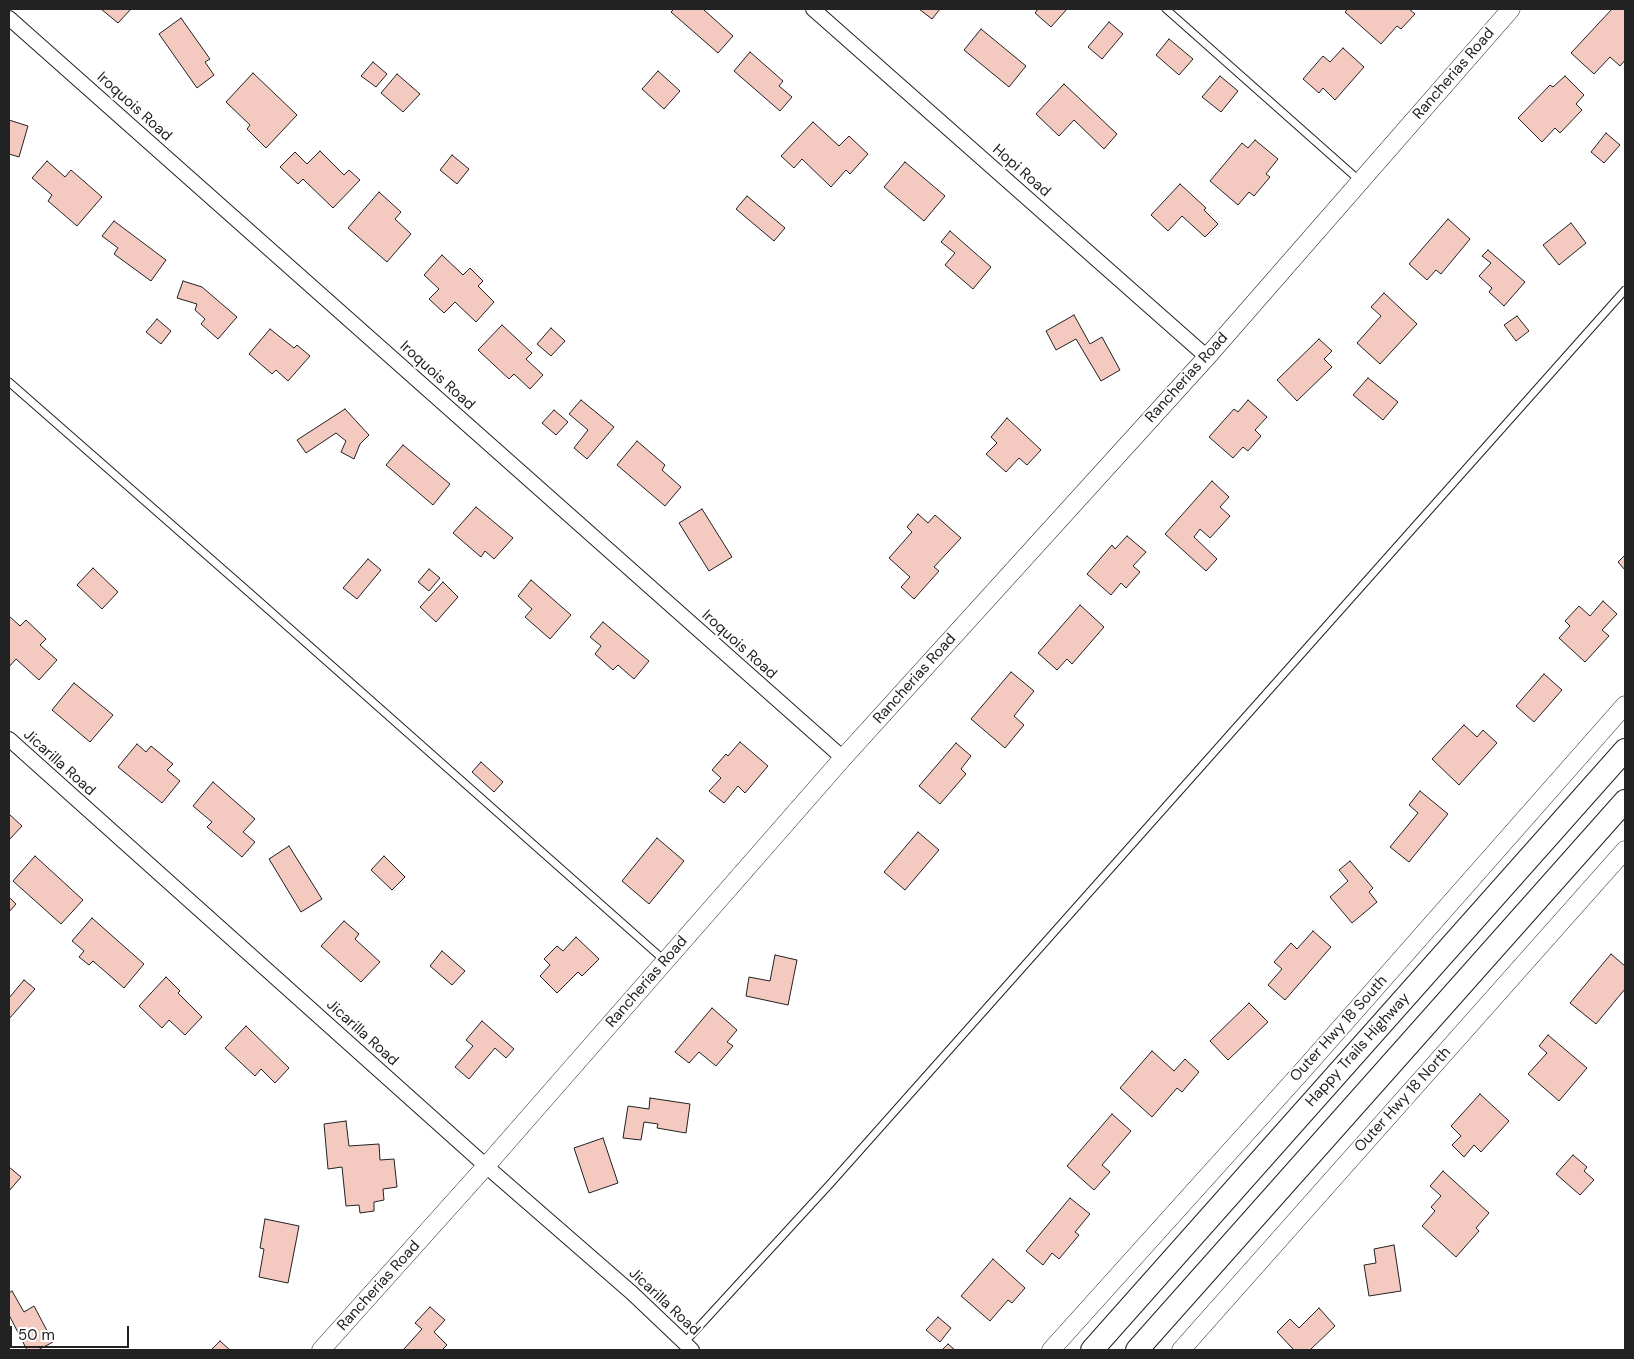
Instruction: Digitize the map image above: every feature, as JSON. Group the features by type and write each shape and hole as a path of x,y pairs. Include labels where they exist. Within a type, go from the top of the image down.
{"main road":[{"name":"Happy Trails Highway","path":"1092,1350 1625,750"},
{"path":"1137,1350 1625,802"}],"street":[{"name":"Hopi Road","path":"813,9 1207,357"},
{"name":"Rancherias Road","path":"321,1350 486,1166 843,758 1207,357 1511,9"},
{"name":"Iroquois Road","path":"9,18 843,758"},
{"name":"Outer Hwy 18 South","path":"1052,1350 1625,705"},
{"name":"Jicarilla Road","path":"9,740 486,1166 632,1293 688,1346"},
{"name":"Outer Hwy 18 North","path":"1181,1350 1625,850"}],"lane":[{"path":"1166,9 1360,182"},
{"path":"688,1346 1625,290"},
{"path":"9,382 260,601 665,961"}],"building":[{"path":"101,9 131,9 118,23"},
{"path":"674,9 703,9 733,36 718,53 671,12"},
{"path":"919,9 940,9 932,19"},
{"path":"1038,9 1067,9 1051,27 1035,13"},
{"path":"1348,9 1409,9 1415,14 1401,29 1397,26 1381,44 1345,12"},
{"path":"1612,9 1625,9 1625,60 1620,66 1610,57 1594,74 1571,53"},
{"path":"181,18 210,59 205,62 214,75 197,88 159,34"},
{"path":"1109,22 1123,34 1102,59 1088,47"},
{"path":"981,29 1026,66 1009,87 964,50"},
{"path":"1169,39 1193,59 1179,75 1156,55"},
{"path":"1343,48 1364,67 1335,100 1323,88 1319,93 1303,79 1323,56 1330,62"},
{"path":"750,52 783,81 779,86 792,97 780,111 734,71"},
{"path":"373,62 387,74 376,87 361,76"},
{"path":"658,71 680,91 664,109 642,89"},
{"path":"253,73 297,115 266,148 247,129 250,125 226,102"},
{"path":"397,74 420,94 403,112 381,93"},
{"path":"1220,76 1238,91 1221,112 1202,97"},
{"path":"1565,76 1584,95 1576,104 1582,110 1560,133 1555,128 1542,142 1518,118 1550,85 1553,87"},
{"path":"1064,84 1117,134 1104,149 1074,120 1059,136 1036,114"},
{"path":"9,120 28,126 19,157 9,154"},
{"path":"813,122 839,146 849,136 868,154 850,174 846,170 831,187 802,159 794,168 781,156"},
{"path":"1606,133 1620,145 1604,163 1591,152"},
{"path":"1255,140 1278,159 1266,174 1270,177 1254,196 1249,192 1238,205 1210,181 1242,143 1248,148"},
{"path":"320,151 344,175 349,170 360,180 333,208 303,179 298,184 280,167 295,152 307,164"},
{"path":"452,155 469,169 457,184 440,170"},
{"path":"47,161 65,177 71,170 102,197 77,226 48,201 52,195 32,178"},
{"path":"905,162 945,196 924,221 884,187"},
{"path":"1180,184 1206,208 1204,210 1218,224 1205,237 1182,216 1168,231 1151,215"},
{"path":"379,192 401,212 395,219 411,234 387,262 348,228"},
{"path":"747,196 785,228 774,241 736,209"},
{"path":"1448,219 1470,239 1441,274 1436,270 1427,280 1409,264"},
{"path":"114,221 166,260 151,281 114,254 118,248 102,236"},
{"path":"1571,223 1586,243 1559,265 1543,245"},
{"path":"950,231 991,267 973,289 945,265 955,253 941,242"},
{"path":"1488,250 1525,282 1504,306 1489,292 1492,288 1479,276 1491,263 1482,256"},
{"path":"442,255 463,275 470,268 483,281 478,286 494,302 476,322 455,302 444,313 429,299 439,289 424,275"},
{"path":"183,281 202,287 237,317 218,339 201,324 205,319 195,310 197,304 177,298"},
{"path":"1384,293 1417,324 1380,364 1357,343 1381,316 1371,307"},
{"path":"1074,315 1090,344 1102,337 1120,370 1101,381 1076,339 1056,350 1046,331"},
{"path":"1517,316 1529,331 1516,341 1504,325"},
{"path":"157,319 171,331 161,344 146,332"},
{"path":"502,325 532,353 526,359 543,375 530,389 514,374 509,379 478,350"},
{"path":"551,328 565,341 551,356 537,344"},
{"path":"270,329 294,348 297,345 310,356 288,381 276,370 272,374 249,354"},
{"path":"1319,339 1332,351 1324,359 1332,367 1297,401 1277,380"},
{"path":"1368,378 1398,402 1383,420 1353,395"},
{"path":"581,400 614,427 587,459 574,448 588,430 569,414"},
{"path":"1248,400 1267,417 1255,430 1261,436 1248,451 1243,447 1233,458 1209,437 1234,409 1238,412"},
{"path":"345,409 369,435 360,444 354,459 341,452 346,441 336,433 306,453 297,440"},
{"path":"554,410 568,422 556,435 542,423"},
{"path":"1007,418 1041,450 1027,465 1019,458 1006,472 986,454 997,443 991,437"},
{"path":"637,441 665,465 662,470 681,487 665,506 617,465"},
{"path":"403,445 450,484 433,505 386,465"},
{"path":"1212,481 1229,497 1220,507 1230,516 1210,538 1200,529 1194,537 1217,559 1206,571 1165,534"},
{"path":"476,507 513,538 494,559 485,551 481,557 453,533"},
{"path":"702,509 732,557 709,571 679,523"},
{"path":"918,514 928,523 935,515 961,538 934,567 939,571 914,599 901,587 910,577 889,558 912,532 907,527"},
{"path":"1127,536 1146,552 1133,566 1140,572 1126,588 1121,583 1111,595 1087,574 1112,545 1115,549"},
{"path":"1625,555 1625,570 1618,562"},
{"path":"368,559 381,570 357,599 343,588"},
{"path":"93,568 118,592 102,609 77,585"},
{"path":"429,569 440,578 429,591 418,582"},
{"path":"531,580 571,615 550,639 525,617 532,609 518,596"},
{"path":"443,582 458,597 436,622 420,607"},
{"path":"1603,601 1617,614 1602,630 1609,636 1585,662 1559,638 1570,626 1565,621 1579,606 1590,616"},
{"path":"1080,605 1104,627 1072,664 1067,659 1057,670 1038,653"},
{"path":"9,616 20,626 26,620 46,639 40,645 57,660 39,680 16,659 9,667"},
{"path":"603,622 649,661 634,679 618,665 613,670 595,654 601,646 590,637"},
{"path":"1011,672 1034,691 1014,716 1024,725 1005,748 971,719"},
{"path":"1544,674 1562,690 1534,722 1516,706"},
{"path":"74,683 113,715 90,742 52,710"},
{"path":"1464,725 1477,737 1483,730 1497,743 1459,785 1432,759"},
{"path":"740,742 768,766 745,793 738,786 724,803 709,791 721,778 712,770"},
{"path":"956,743 971,756 961,769 966,774 940,804 919,786"},
{"path":"137,744 146,752 151,746 173,764 167,770 180,781 162,803 118,767"},
{"path":"481,762 503,782 494,792 472,772"},
{"path":"213,782 255,819 243,832 255,842 242,857 207,827 212,822 193,806"},
{"path":"1420,791 1448,814 1409,862 1390,847 1418,813 1409,805"},
{"path":"9,814 22,826 9,840"},
{"path":"918,832 939,850 905,890 884,872"},
{"path":"657,838 684,861 649,904 622,881"},
{"path":"289,846 322,899 301,912 269,859"},
{"path":"35,856 83,900 61,924 13,881"},
{"path":"384,856 405,877 392,890 371,870"},
{"path":"1350,861 1373,888 1369,892 1377,902 1352,923 1330,897 1348,881 1339,870"},
{"path":"9,897 16,904 9,912"},
{"path":"92,918 144,964 124,988 93,961 89,965 79,957 84,951 72,941"},
{"path":"344,921 359,934 355,939 380,962 361,982 321,946"},
{"path":"1313,931 1331,947 1285,1000 1268,985 1282,969 1274,962 1291,943 1297,949"},
{"path":"576,937 599,959 582,976 578,972 557,993 540,976 550,965 544,959 557,946 563,951"},
{"path":"442,951 465,971 452,985 430,966"},
{"path":"1611,954 1625,966 1625,989 1596,1024 1570,1003"},
{"path":"775,955 797,960 788,1005 746,996 749,977 770,981"},
{"path":"166,977 180,991 178,993 202,1017 185,1035 169,1020 162,1028 139,1006"},
{"path":"24,980 35,989 9,1019 9,998"},
{"path":"1249,1003 1268,1022 1228,1060 1210,1041"},
{"path":"712,1008 737,1030 727,1042 733,1046 716,1066 699,1052 689,1063 675,1052"},
{"path":"482,1021 514,1049 506,1058 495,1048 469,1079 455,1067 473,1046 466,1040"},
{"path":"246,1026 289,1068 275,1083 261,1069 255,1076 225,1048"},
{"path":"1548,1035 1587,1068 1559,1101 1528,1074 1547,1053 1539,1046"},
{"path":"1152,1051 1174,1071 1185,1059 1199,1072 1182,1092 1177,1088 1152,1117 1120,1088"},
{"path":"1480,1094 1509,1121 1481,1152 1474,1145 1464,1157 1452,1145 1461,1136 1451,1126"},
{"path":"650,1098 690,1104 686,1133 657,1128 658,1124 644,1122 641,1140 623,1138 628,1106 649,1109"},
{"path":"1112,1114 1131,1131 1102,1165 1110,1172 1094,1190 1067,1166"},
{"path":"346,1121 349,1146 379,1144 380,1160 394,1159 397,1187 383,1189 384,1200 374,1202 374,1211 360,1213 359,1205 346,1206 342,1167 328,1169 324,1124"},
{"path":"603,1138 618,1183 589,1193 574,1148"},
{"path":"1573,1155 1587,1167 1584,1171 1594,1180 1580,1195 1556,1174"},
{"path":"9,1167 21,1177 9,1191"},
{"path":"1443,1171 1489,1213 1476,1228 1479,1231 1456,1257 1422,1226 1435,1211 1431,1207 1441,1196 1430,1186"},
{"path":"1070,1198 1090,1214 1075,1232 1079,1235 1059,1259 1052,1253 1043,1265 1026,1251"},
{"path":"265,1219 299,1226 288,1283 259,1277 264,1249 260,1248"},
{"path":"1394,1245 1401,1291 1369,1296 1364,1265 1376,1263 1374,1249"},
{"path":"993,1259 1025,1288 1012,1303 1008,1300 990,1321 961,1296"},
{"path":"12,1291 24,1312 34,1306 53,1342 38,1350 27,1350 9,1315 9,1293"},
{"path":"430,1307 445,1320 434,1332 447,1345 442,1350 403,1350 422,1329 415,1323"},
{"path":"1319,1308 1335,1326 1310,1350 1294,1350 1277,1332 1290,1319 1299,1328"},
{"path":"938,1317 951,1328 940,1342 926,1330"},
{"path":"220,1341 230,1350 211,1350"},
{"path":"948,1344 955,1350 942,1350"}]}
